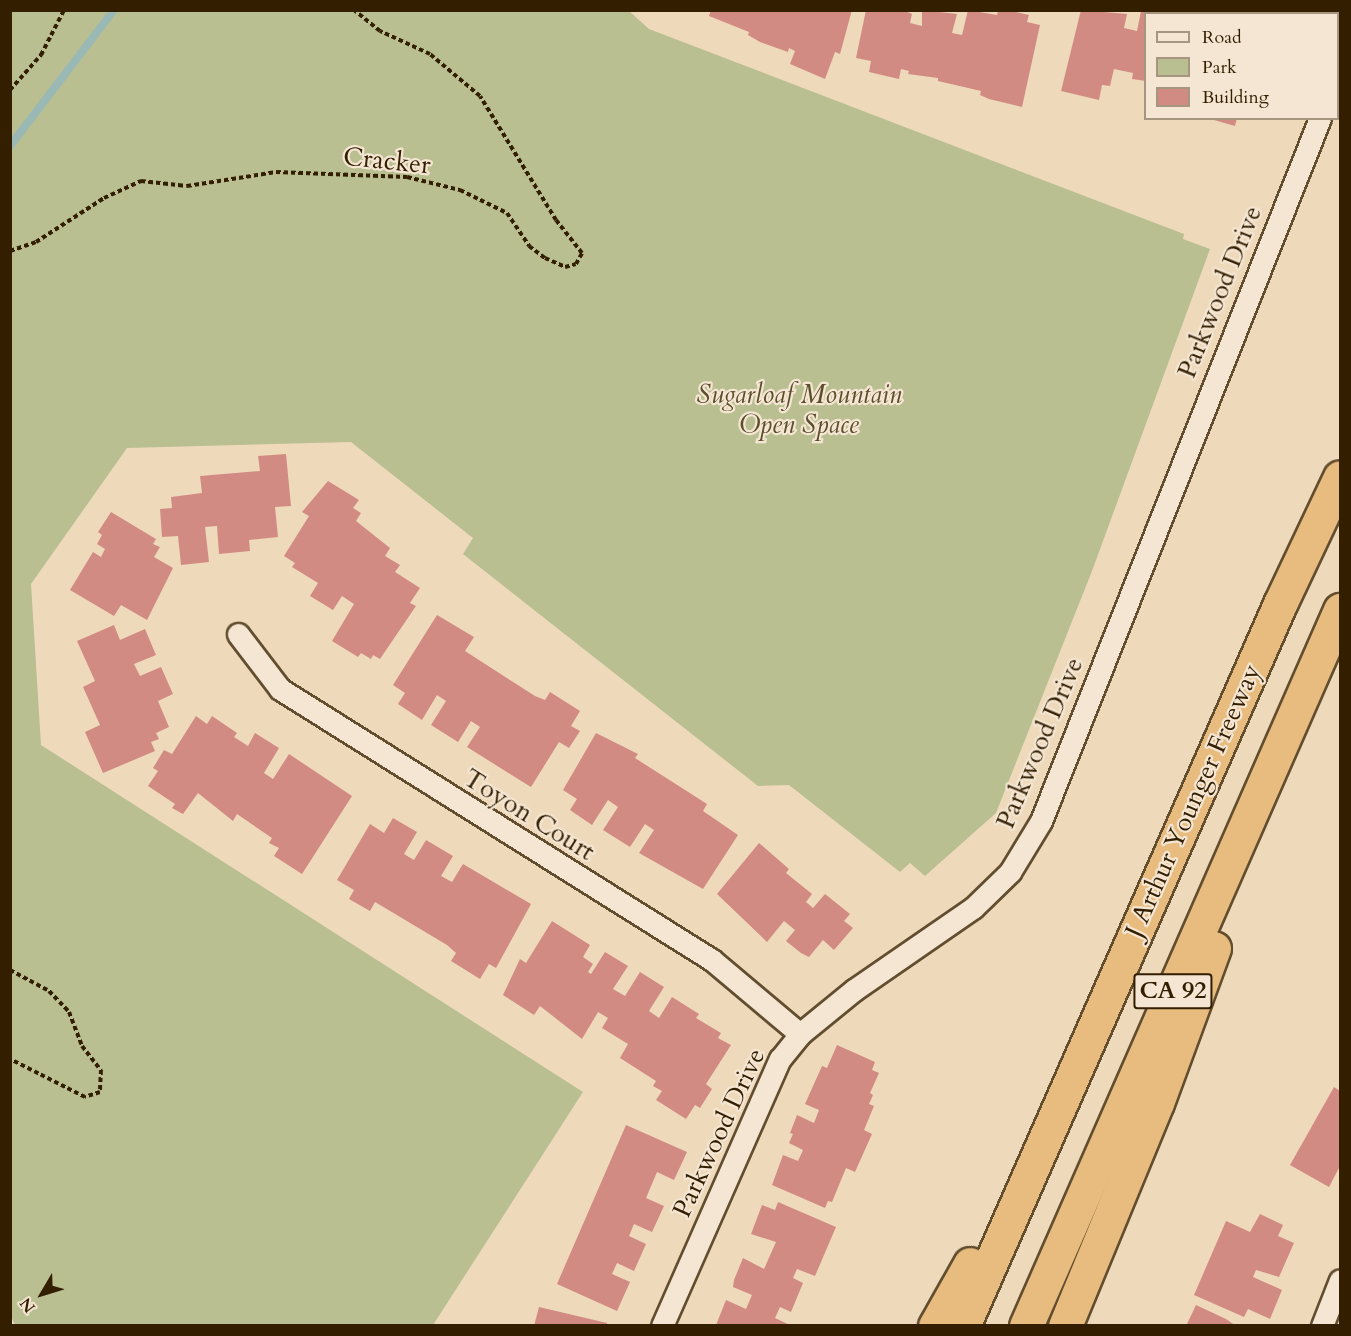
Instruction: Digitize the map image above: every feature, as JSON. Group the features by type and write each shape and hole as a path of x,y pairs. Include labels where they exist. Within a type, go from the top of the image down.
{"highway":[{"name":"J Arthur Younger Freeway","path":"963,1326 1280,604 1341,477"},
{"name":"CA 92","path":"1026,1326 1341,610"},
{"path":"1065,1326 1182,1037 1319,657"},
{"path":"935,1326 1063,1097"}],"street":[{"name":"Parkwood Drive","path":"662,1326 776,1069 800,1034 854,990 973,908 1010,872 1041,821 1319,120"},
{"name":"Toyon Court","path":"238,634 280,689 712,960 800,1034"},
{"path":"1322,1326 1341,1280"}],"path":[{"path":"10,90 41,55 64,10"},
{"name":"Cracker","path":"10,251 36,242 104,198 141,181 187,186 276,172 407,177 460,190 507,213 529,246 545,258 565,267 576,264 582,253 556,220 480,96 430,54 380,31 354,10"},
{"path":"10,970 49,991 69,1012 82,1047 101,1070 100,1092 85,1097 10,1059"}],"green space":[{"name":"Sugarloaf Mountain Open Space","path":"11,10 629,11 649,29 1184,234 1183,239 1210,249 1092,571 996,813 925,876 910,863 900,872 789,785 758,786 463,554 473,538 351,442 127,448 31,584 41,745 583,1092 433,1325 16,1326 11,1317"}],"building":[{"path":"711,10 852,10 840,54 835,52 825,79 790,64 795,51 789,48 788,52 760,42 748,35 749,32 709,16"},
{"path":"866,10 903,10 912,14 910,23 922,26 922,10 957,14 952,33 962,35 968,10 997,15 998,10 1008,10 1029,15 1027,22 1040,25 1022,107 989,99 980,95 981,91 938,81 938,78 908,74 909,71 901,69 899,79 869,72 871,61 856,58"},
{"path":"1081,10 1127,14 1124,28 1137,31 1141,11 1146,12 1144,12 1144,81 1132,79 1133,73 1114,69 1110,86 1102,85 1099,100 1061,91"},
{"path":"1214,120 1236,120 1235,126"},
{"path":"286,454 291,506 275,507 278,537 249,540 250,551 219,554 217,526 205,527 209,562 181,565 178,536 162,537 160,509 172,508 171,497 202,493 200,476 260,471 258,456"},
{"path":"328,481 359,500 353,508 361,513 356,521 390,548 385,556 400,565 395,572 420,588 410,603 416,606 380,659 373,655 371,659 361,653 358,657 332,641 354,604 342,596 333,610 310,596 318,583 292,567 295,563 284,556 309,516 302,512"},
{"path":"111,512 156,539 153,544 160,547 154,557 173,568 147,620 121,605 114,616 70,590 93,552 101,557 105,549 97,544 102,535 98,532"},
{"path":"437,615 474,637 465,651 535,696 545,700 550,692 580,711 571,726 580,731 569,748 559,742 531,787 467,747 480,727 471,721 458,742 431,725 446,701 437,695 422,720 398,704 405,693 393,685"},
{"path":"114,625 120,640 145,629 156,655 134,664 140,676 161,667 173,694 158,701 169,727 156,733 159,739 151,742 155,751 103,773 85,732 100,725 83,687 95,681 77,641"},
{"path":"196,716 207,724 212,716 237,733 234,737 248,746 255,733 279,748 264,773 273,779 289,754 352,796 302,874 274,856 279,848 269,843 272,838 237,814 233,821 198,793 183,814 172,808 175,804 148,786 158,771 153,768 164,750 172,754"},
{"path":"596,733 638,754 635,758 707,804 703,811 738,835 703,889 639,853 654,830 645,824 630,847 603,830 618,807 608,800 592,825 570,810 577,799 563,790"},
{"path":"393,818 417,832 404,854 414,860 426,840 453,856 441,876 452,882 463,864 531,904 496,968 489,964 480,979 451,961 456,953 447,945 375,902 370,911 349,899 354,890 337,880 370,824 384,833"},
{"path":"759,843 789,869 786,873 812,894 806,902 813,908 825,894 850,914 844,921 853,928 834,950 823,940 809,957 801,953 786,941 795,930 784,921 767,942 717,894"},
{"path":"552,921 590,945 583,957 593,964 588,972 591,974 605,952 628,966 613,989 625,996 640,972 664,987 649,1011 659,1018 672,997 699,1014 696,1018 721,1033 718,1038 731,1045 706,1084 712,1089 700,1108 695,1105 686,1119 656,1100 662,1091 653,1086 656,1081 620,1058 628,1044 602,1028 608,1018 598,1012 582,1039 540,1006 534,1015 503,995 520,959 526,963"},
{"path":"837,1045 875,1062 872,1070 879,1073 870,1093 873,1095 869,1104 874,1106 864,1130 872,1134 855,1172 846,1168 832,1202 828,1201 825,1208 772,1185 783,1155 798,1161 803,1150 789,1143 793,1134 790,1133 797,1115 814,1123 819,1110 805,1104 822,1066 827,1068"},
{"path":"1334,1087 1340,1091 1340,1166 1329,1187 1290,1165"},
{"path":"626,1125 687,1152 674,1180 657,1172 646,1198 664,1206 652,1232 634,1224 629,1236 646,1244 634,1271 617,1263 612,1274 630,1282 617,1311 557,1284"},
{"path":"778,1202 836,1227 815,1276 797,1269 793,1278 803,1283 791,1312 780,1307 775,1318 792,1326 716,1325 726,1300 746,1309 752,1295 733,1287 734,1280 743,1258 764,1269 776,1242 751,1234 762,1205 775,1210"},
{"path":"1260,1214 1283,1225 1278,1236 1294,1243 1279,1277 1256,1270 1253,1277 1282,1290 1270,1319 1248,1309 1244,1317 1194,1295 1226,1221 1250,1232"},
{"path":"1196,1305 1226,1319 1236,1326 1186,1326"},
{"path":"539,1307 607,1323 607,1326 534,1326"}],"waterway":[{"path":"10,146 114,10"}]}
